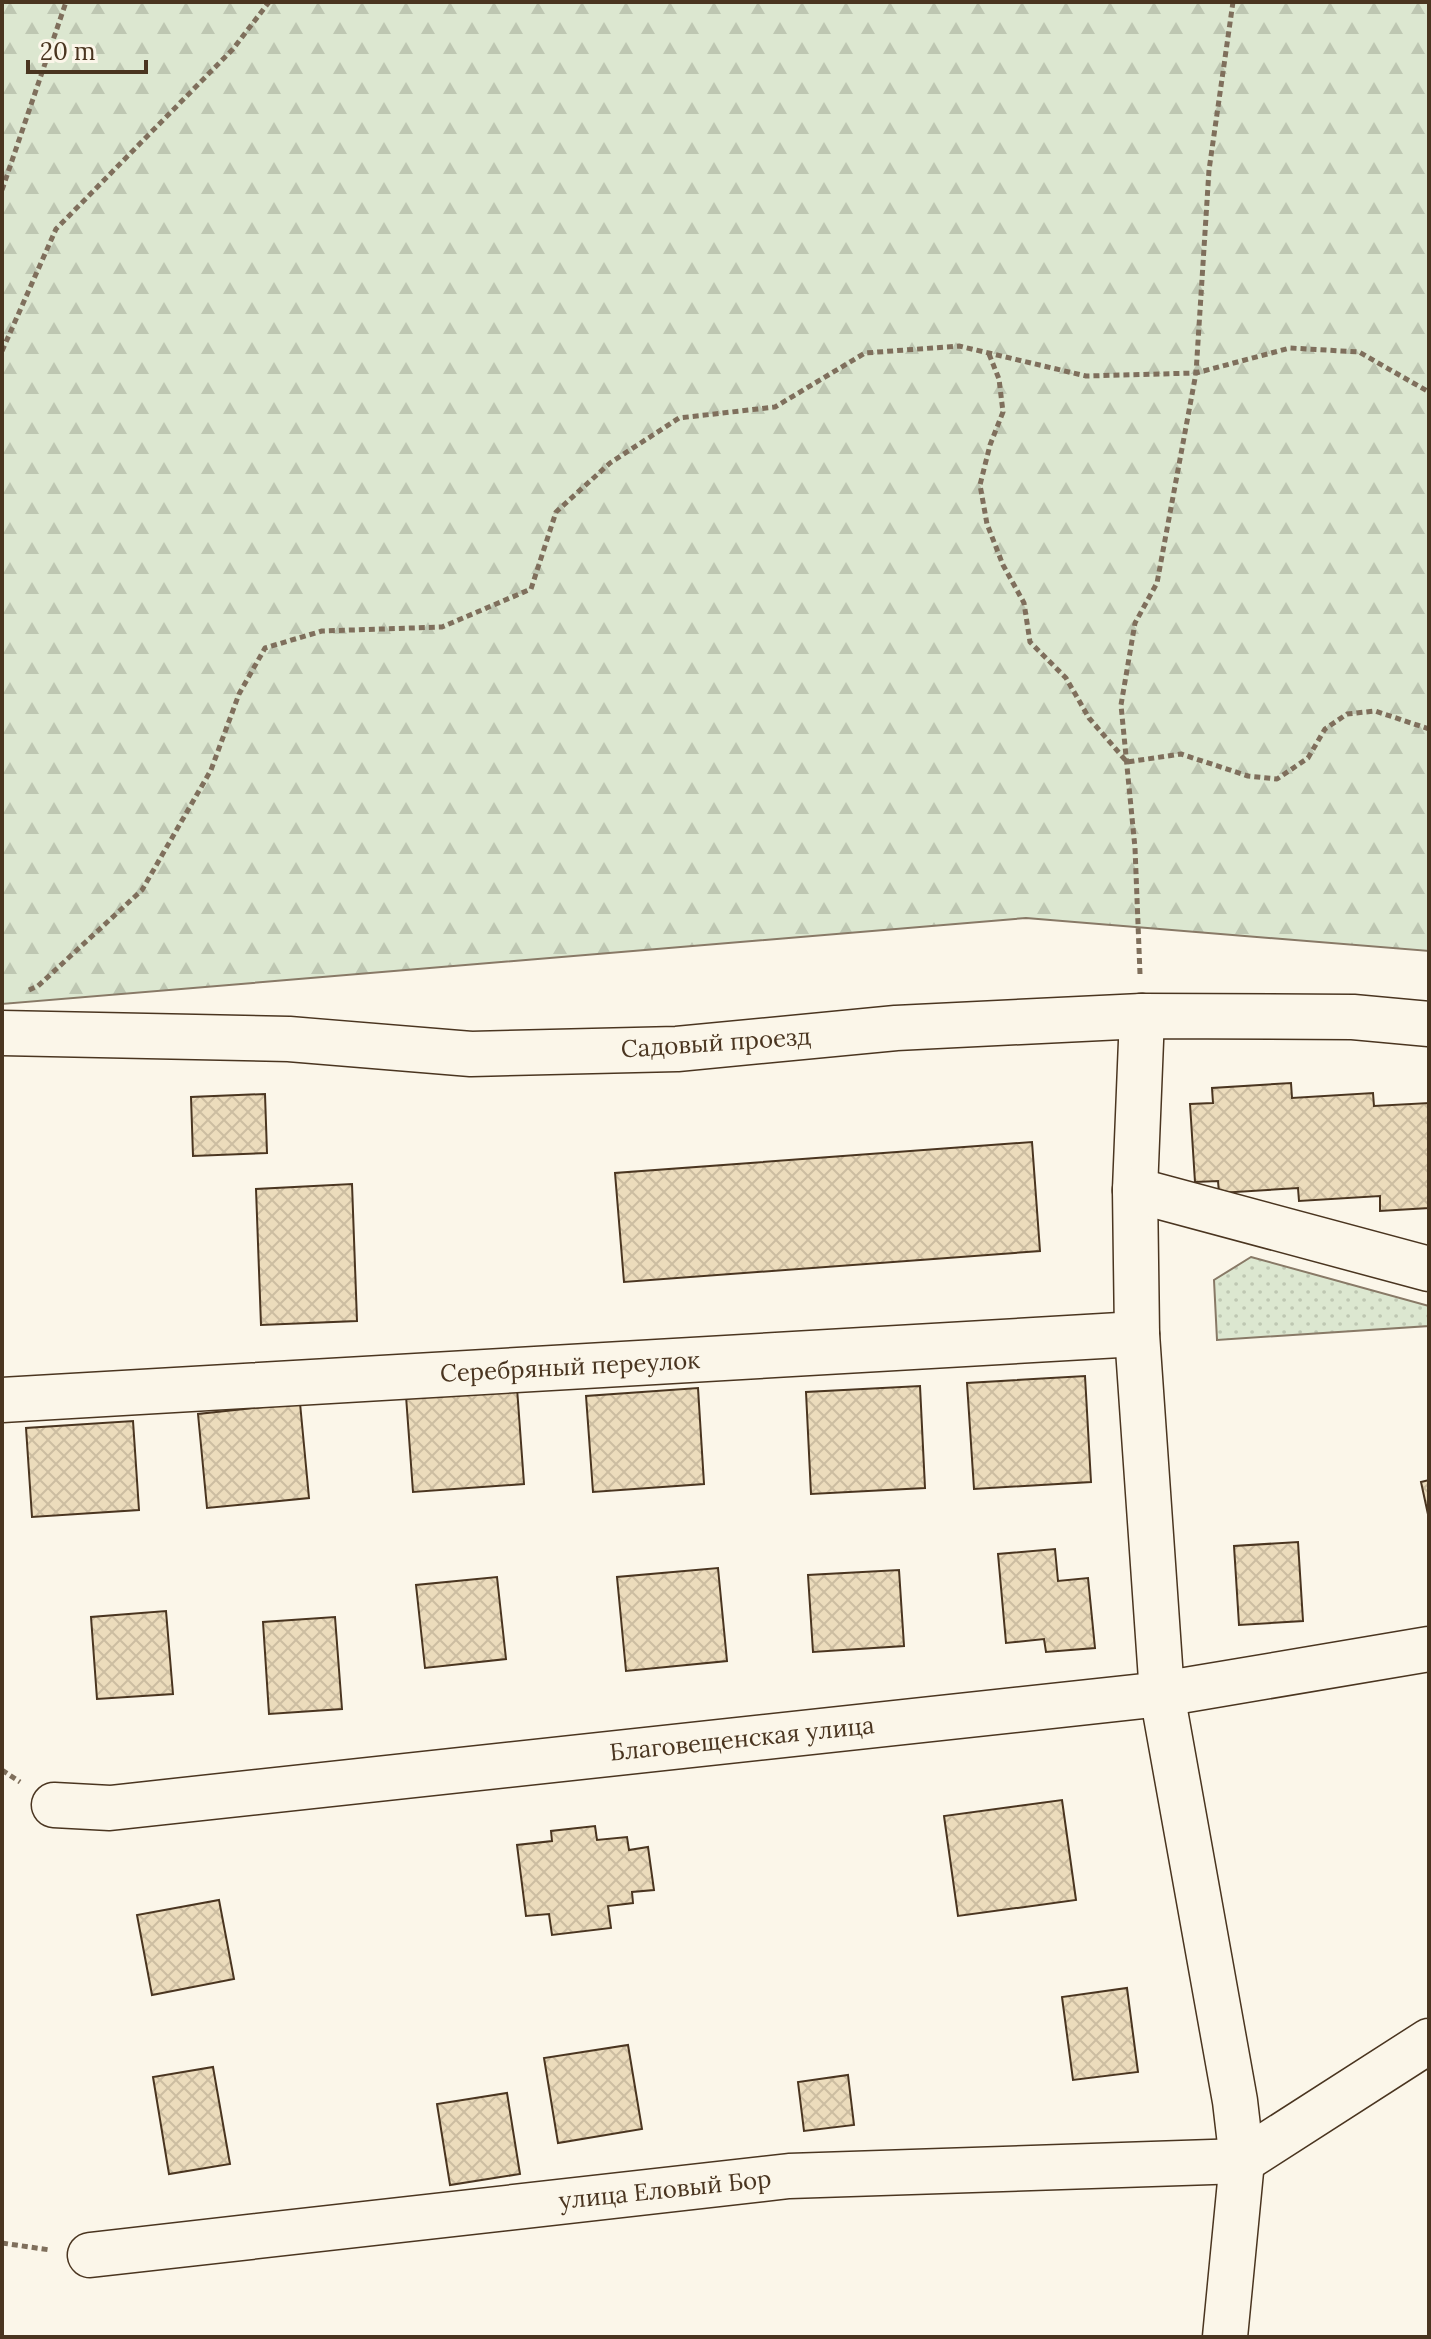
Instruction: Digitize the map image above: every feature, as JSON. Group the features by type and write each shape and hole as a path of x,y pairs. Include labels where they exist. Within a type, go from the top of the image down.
{"street":[{"name":"Садовый проезд","path":"2,1033 289,1039 487,1054 677,1049 896,1028 1142,1016 1353,1017 1429,1024"},
{"path":"1142,1016 1135,1190 1137,1334 1162,1694 1235,2101 1242,2161 1225,2337"},
{"path":"1135,1190 1429,1269"},
{"name":"Серебряный переулок","path":"2,1400 1137,1334"},
{"name":"Благовещенская улица","path":"54,1805 110,1808 1162,1694 1429,1649"},
{"path":"1242,2161 1429,2041"},
{"name":"улица Еловый Бор","path":"90,2255 789,2176 1242,2161"}],"path":[{"path":"2,190 66,2"},
{"path":"2,351 56,229 233,49 269,2"},
{"path":"1142,1016 1135,848 1121,705 1135,623 1157,583 1196,373 1209,170 1233,2"},
{"path":"26,991 38,986 142,890 211,770 239,694 265,648 322,631 442,627 531,589 556,512 610,463 679,418 775,407 865,353 959,346 1086,376 1196,373 1290,348 1359,352 1429,392"},
{"path":"989,354 999,379 1003,412 990,445 980,485 987,524 1003,565 1024,603 1030,642 1066,678 1089,718 1127,762"},
{"path":"1127,762 1181,754 1248,776 1277,779 1308,758 1325,729 1347,714 1375,711 1429,729"}],"green space":[{"path":"2,2 1429,2 1429,951 1026,918 2,1004"},
{"path":"1251,1257 1429,1306 1429,1326 1217,1340 1214,1280"}],"building":[{"path":"1291,1083 1292,1098 1373,1093 1374,1106 1429,1103 1429,1208 1380,1211 1380,1196 1299,1201 1298,1188 1219,1193 1218,1181 1195,1182 1190,1104 1213,1103 1212,1088"},
{"path":"265,1094 267,1153 193,1156 191,1097"},
{"path":"1032,1142 1040,1251 624,1282 615,1173"},
{"path":"352,1184 357,1321 261,1325 256,1189"},
{"path":"1085,1376 1091,1482 974,1489 967,1383"},
{"path":"920,1386 925,1488 811,1494 806,1392"},
{"path":"517,1388 524,1484 413,1492 406,1396"},
{"path":"698,1388 704,1484 593,1492 586,1396"},
{"path":"300,1403 309,1498 207,1508 198,1414"},
{"path":"133,1421 139,1510 32,1517 26,1428"},
{"path":"1429,1480 1429,1519 1421,1482"},
{"path":"1298,1542 1303,1621 1239,1625 1234,1546"},
{"path":"1055,1549 1058,1581 1088,1578 1095,1648 1046,1652 1044,1639 1006,1643 998,1554"},
{"path":"718,1568 727,1661 626,1671 617,1577"},
{"path":"899,1570 904,1646 813,1652 808,1575"},
{"path":"497,1577 506,1659 425,1668 416,1585"},
{"path":"166,1611 173,1694 97,1699 91,1617"},
{"path":"335,1617 342,1709 269,1714 263,1622"},
{"path":"1062,1800 1076,1900 958,1916 944,1816"},
{"path":"595,1826 597,1840 627,1837 629,1850 648,1847 654,1890 632,1892 633,1903 608,1906 611,1928 552,1935 549,1914 526,1916 517,1845 552,1841 551,1831"},
{"path":"219,1900 234,1979 152,1995 137,1915"},
{"path":"1127,1988 1138,2072 1073,2080 1062,1997"},
{"path":"628,2045 642,2129 558,2143 544,2058"},
{"path":"213,2067 230,2164 169,2174 153,2077"},
{"path":"848,2075 854,2125 804,2131 798,2082"},
{"path":"507,2093 520,2174 450,2185 437,2104"}]}
